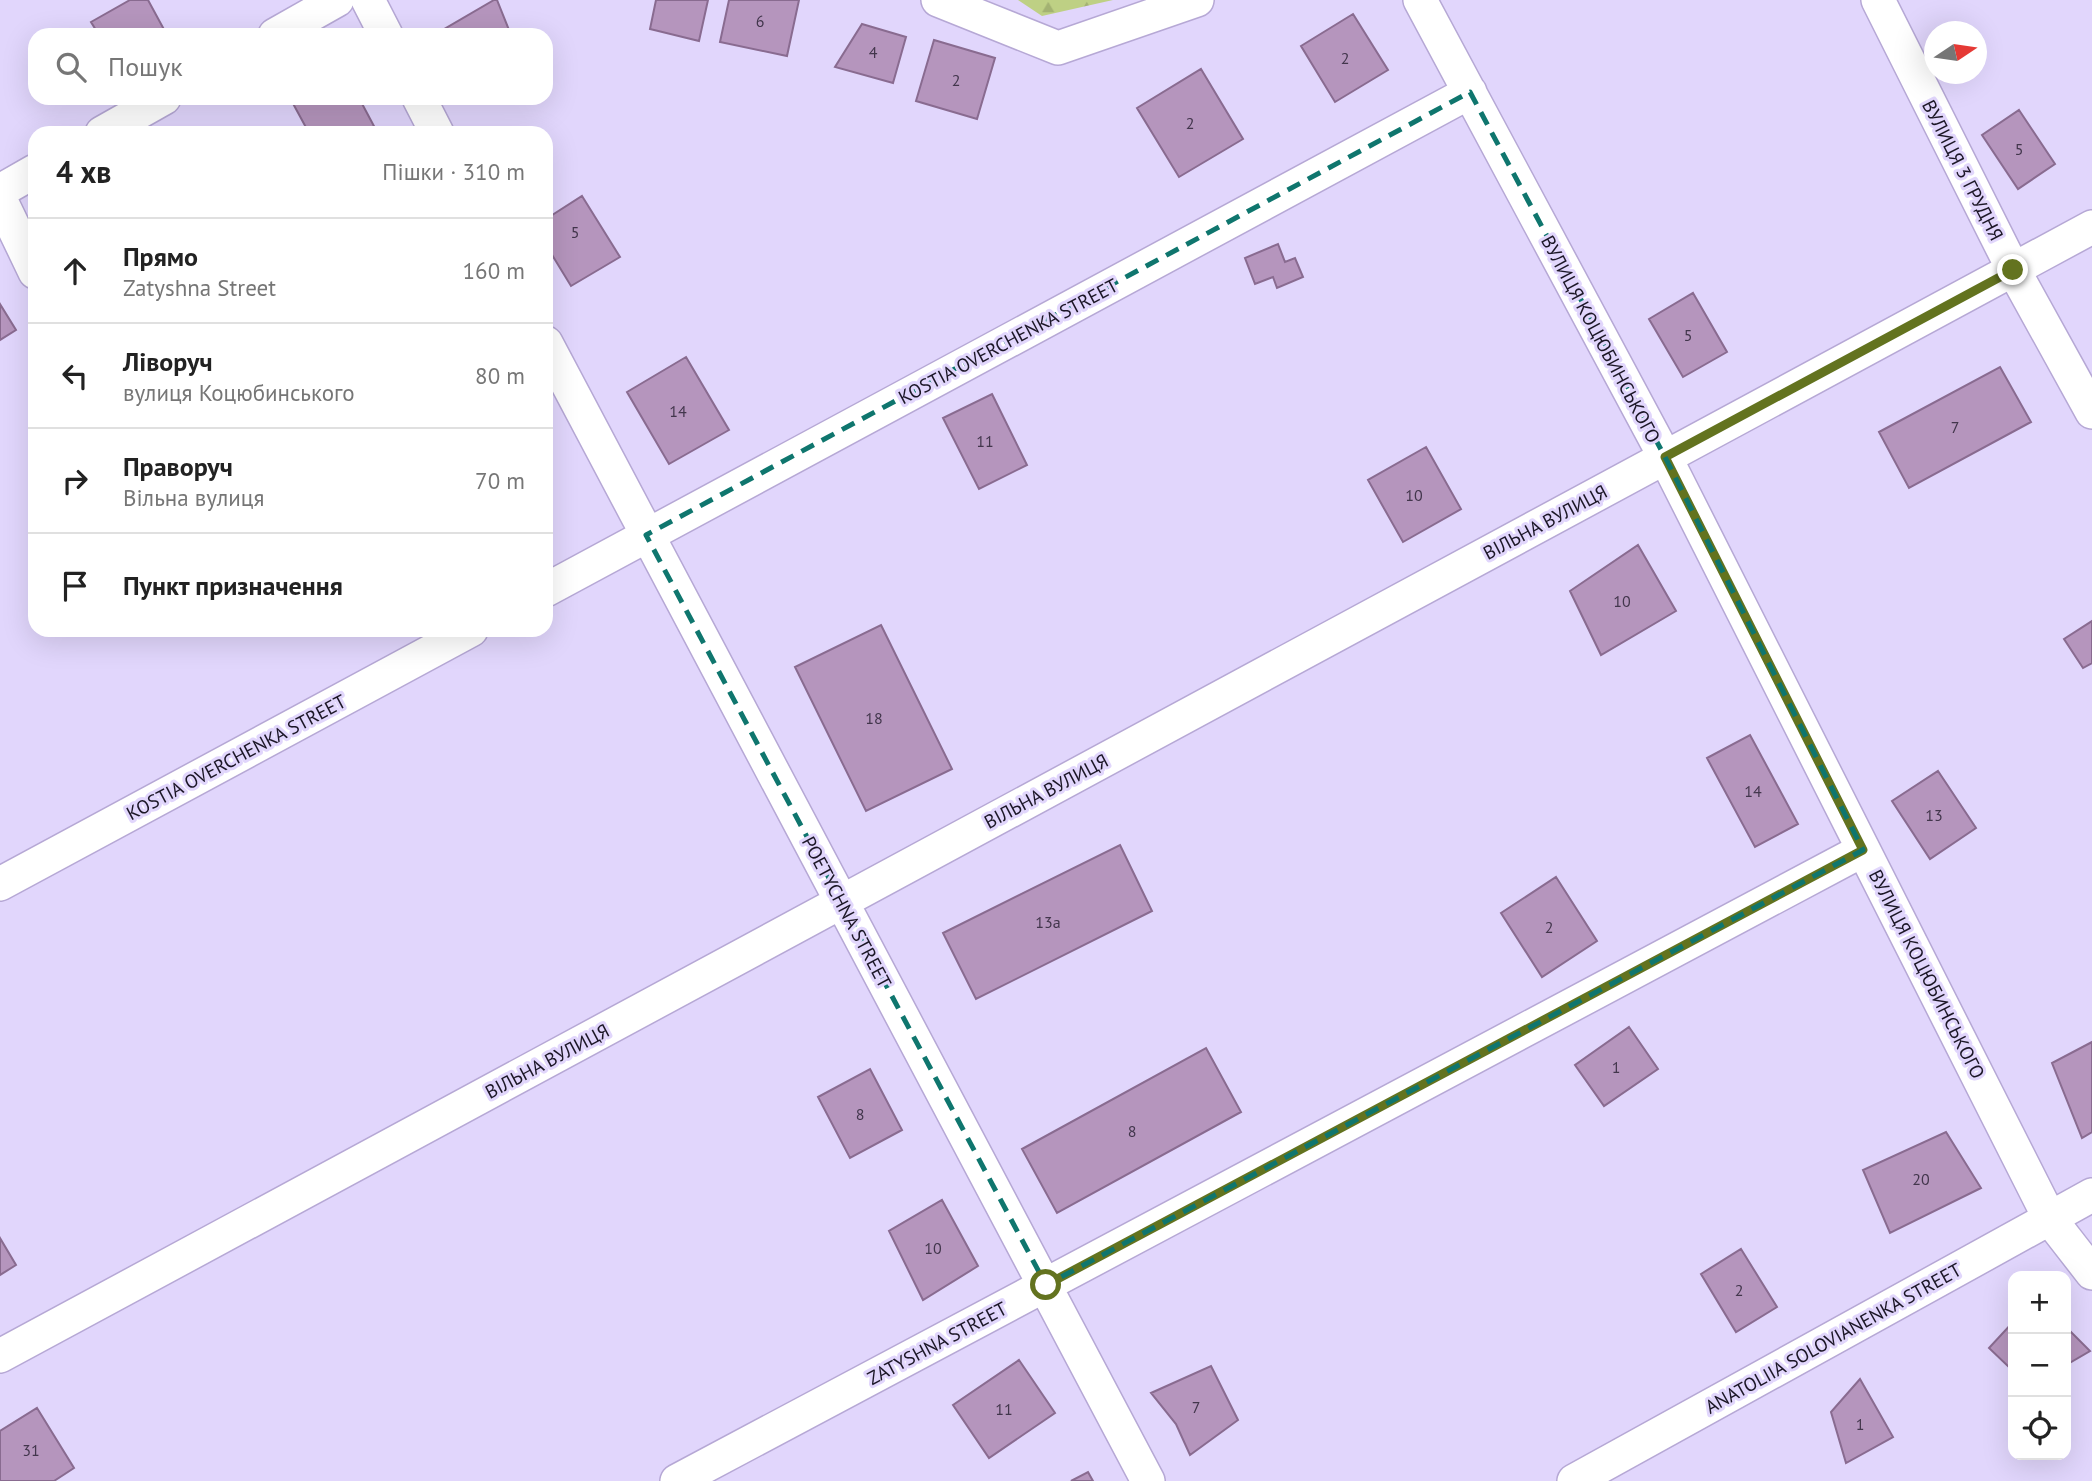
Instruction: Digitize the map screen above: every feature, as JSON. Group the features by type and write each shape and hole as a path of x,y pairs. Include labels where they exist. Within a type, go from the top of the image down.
{"street":[{"path":"287,28 337,0"},
{"path":"368,0 382,28"},
{"path":"938,0 1058,48 1197,0"},
{"name":"ВУЛИЦЯ КОЦЮБИНСЬКОГО","path":"1420,0 1665,457 2050,1219 2092,1273"},
{"name":"ВУЛИЦЯ 3 ГРУДНЯ","path":"1878,0 2013,270 2092,412"},
{"name":"KOSTIA OVERCHENKA STREET","path":"553,586 1469,92"},
{"path":"114,126 152,105"},
{"path":"423,105 433,126"},
{"path":"0,191 28,175"},
{"path":"0,199 28,257"},
{"name":"ВІЛЬНА ВУЛИЦЯ","path":"0,1356 2092,227"},
{"name":"POETYCHNA STREET","path":"553,357 1148,1481"},
{"name":"KOSTIA OVERCHENKA STREET","path":"0,884 458,637"},
{"name":"ZATYSHNA STREET","path":"677,1481 1863,850"},
{"name":"ANATOLIIA SOLOVIANENKA STREET","path":"1574,1481 2092,1195"}],"highlighted area":[{"path":"1470,92 1665,457 1863,850 1046,1285 646,535"}],"green space":[{"path":"1018,0 1113,0 1042,16"}],"building":[{"path":"130,0 148,0 163,28 95,28 91,22"},
{"path":"497,0 508,28 446,28"},
{"path":"656,0 708,0 699,41 650,29"},
{"path":"729,0 799,0 787,56 720,42"},
{"path":"1353,14 1388,70 1335,102 1301,46"},
{"path":"862,24 906,37 893,83 835,67"},
{"path":"934,40 995,58 977,119 916,101"},
{"path":"1201,69 1243,139 1179,177 1137,108"},
{"path":"294,105 363,105 374,126 305,126"},
{"path":"2019,110 2055,164 2018,189 1982,135"},
{"path":"582,196 620,257 571,286 553,256 553,215"},
{"path":"1278,244 1285,262 1295,258 1303,277 1277,288 1273,277 1255,284 1245,258"},
{"path":"1693,293 1727,352 1683,377 1649,319"},
{"path":"0,304 16,330 0,340"},
{"path":"686,357 729,430 669,464 627,392"},
{"path":"2000,367 2031,422 1909,488 1879,432"},
{"path":"992,394 1027,465 979,489 943,418"},
{"path":"1426,447 1461,509 1403,542 1368,480"},
{"path":"1638,545 1676,611 1601,655 1570,591"},
{"path":"2092,621 2092,663 2083,668 2064,639"},
{"path":"881,625 952,769 866,811 795,667"},
{"path":"1750,735 1798,824 1755,847 1707,758"},
{"path":"1938,771 1976,828 1930,859 1892,801"},
{"path":"1120,845 1152,911 976,999 943,933"},
{"path":"1556,877 1597,941 1542,977 1501,913"},
{"path":"1629,1027 1658,1069 1604,1106 1575,1065"},
{"path":"2092,1042 2092,1132 2082,1138 2052,1063"},
{"path":"1206,1048 1241,1112 1057,1213 1022,1149"},
{"path":"870,1069 902,1130 850,1158 818,1097"},
{"path":"1946,1132 1981,1188 1890,1233 1863,1170"},
{"path":"942,1200 978,1266 923,1300 889,1231"},
{"path":"0,1238 16,1265 0,1275"},
{"path":"1741,1249 1777,1307 1736,1332 1701,1274"},
{"path":"2008,1327 2008,1366 1989,1348"},
{"path":"2071,1332 2090,1351 2071,1362"},
{"path":"1019,1360 1055,1413 989,1458 953,1405"},
{"path":"1211,1366 1238,1420 1190,1455 1176,1424 1151,1393"},
{"path":"1860,1379 1893,1437 1846,1463 1831,1412"},
{"path":"37,1408 74,1468 54,1481 0,1481 0,1431"},
{"path":"1088,1472 1093,1481 1071,1481"}],"route":[{"path":"1046,1285 1863,850 1665,457 2013,270"}]}
